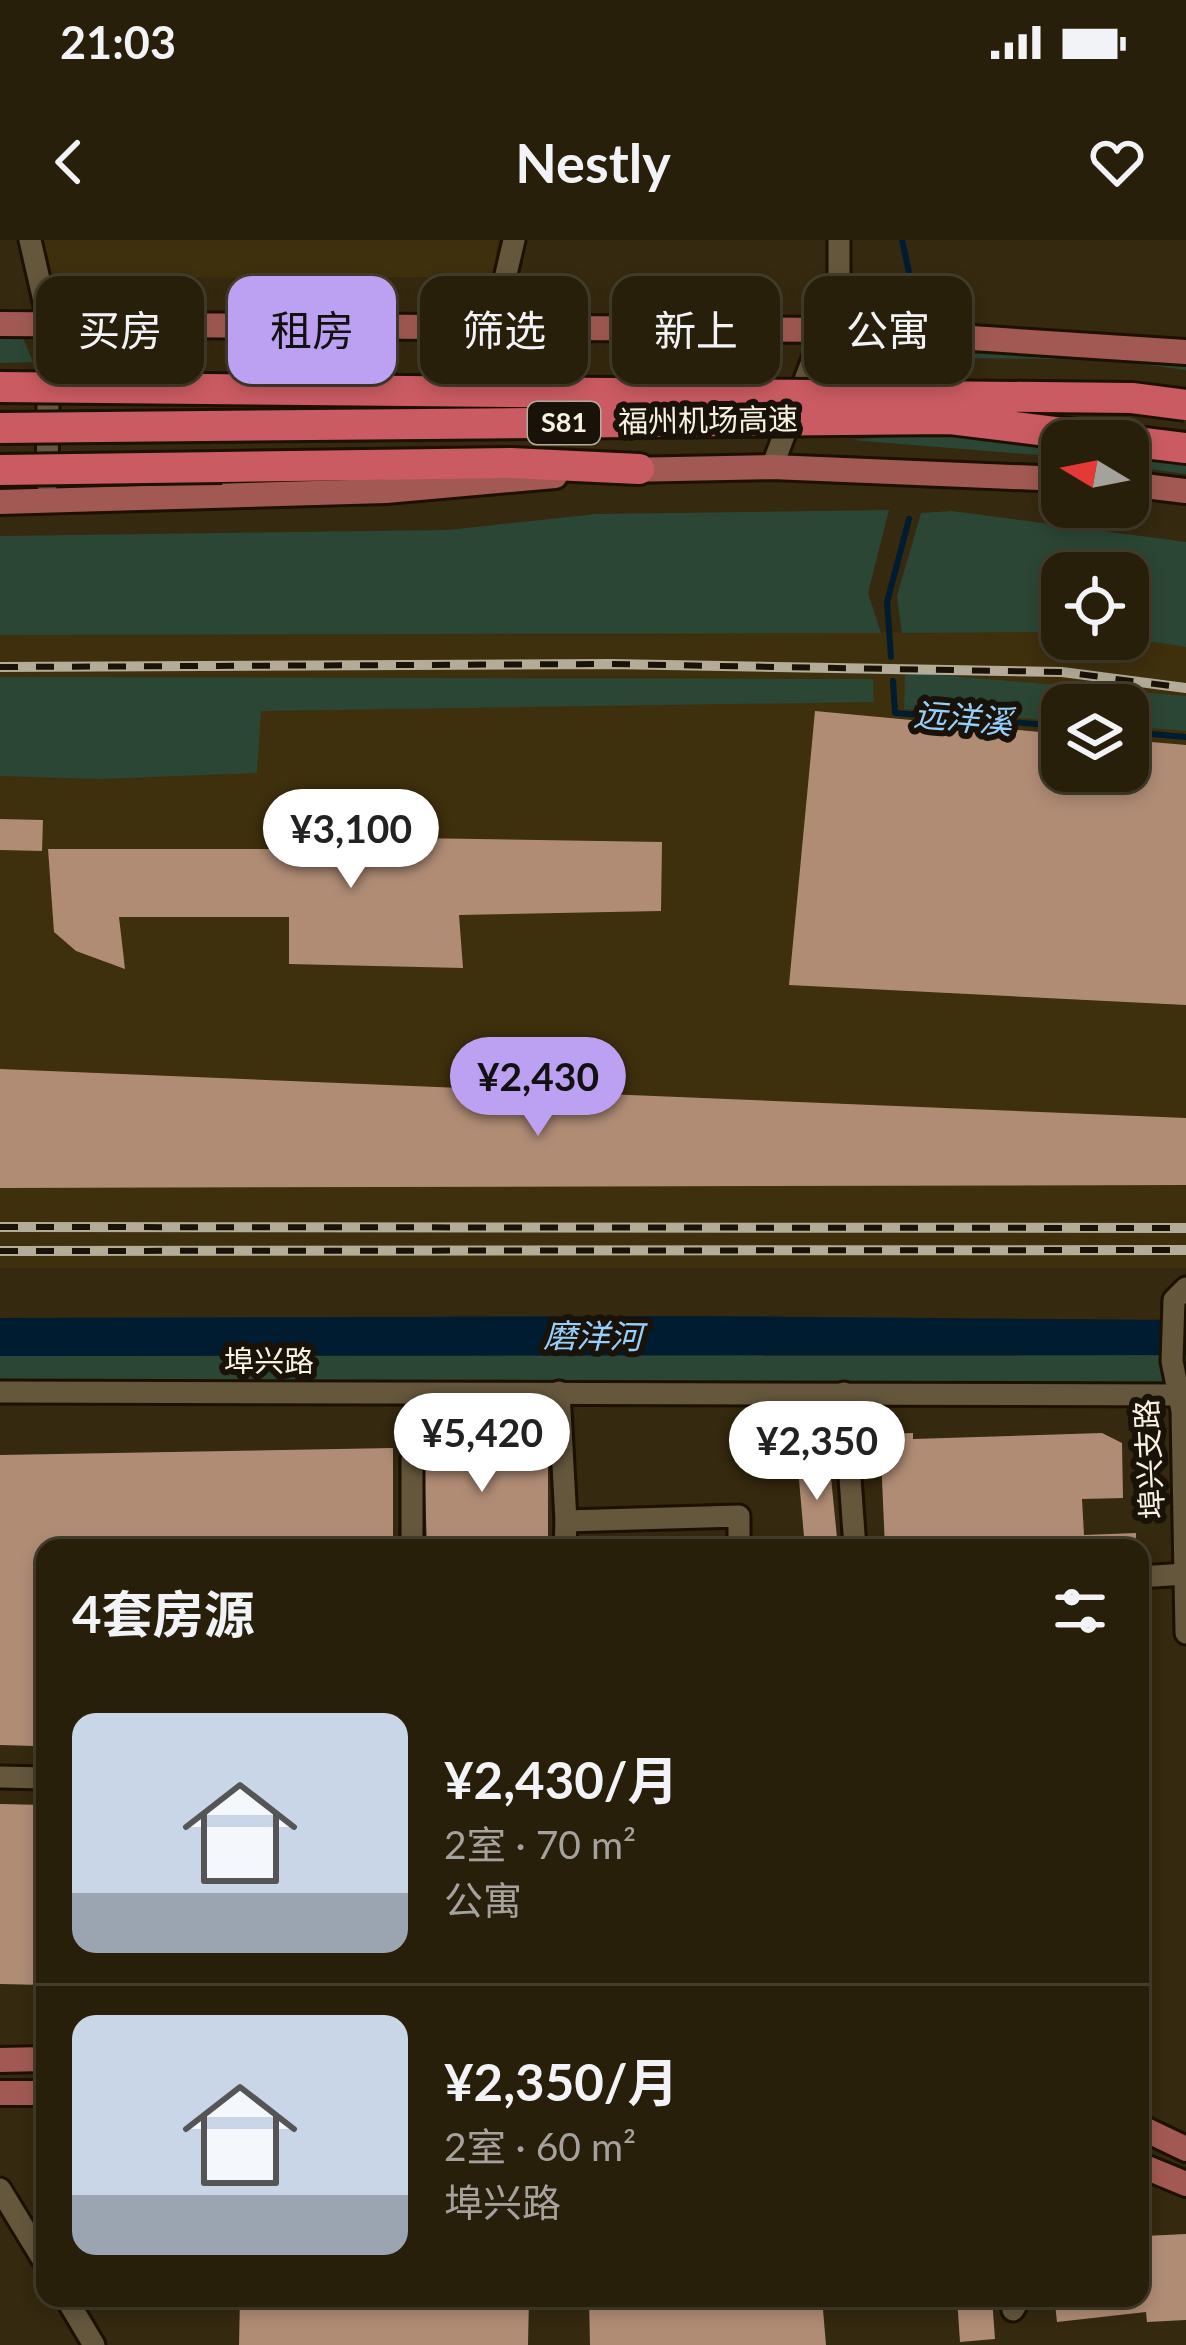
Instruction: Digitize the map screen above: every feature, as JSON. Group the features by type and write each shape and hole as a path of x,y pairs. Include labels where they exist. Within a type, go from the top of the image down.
{"highway":[{"name":"福州机场高速","path":"0,387 1186,402"},
{"name":"福州机场高速","path":"0,428 950,419 1041,430"},
{"name":"福州机场高速","path":"1149,444 1186,448"},
{"path":"0,470 511,463 639,469"}],"main road":[{"path":"0,324 36,323"},
{"path":"204,324 420,326"},
{"path":"588,328 804,332"},
{"path":"972,340 1186,352"},
{"path":"0,502 386,491 639,469 772,467 1041,477"},
{"path":"1149,487 1186,491"},
{"path":"0,2060 36,2060"},
{"path":"0,2093 36,2093"},
{"path":"1149,2131 1186,2149"},
{"path":"1149,2168 1186,2184"}],"street":[{"path":"30,240 38,276"},
{"path":"506,276 514,240"},
{"path":"838,240 839,276"},
{"path":"47,502 48,384"},
{"path":"772,467 805,384"},
{"name":"埠兴支路","path":"1186,1288 1173,1310 1172,1360 1182,1395 1186,1633"},
{"name":"埠兴路","path":"0,1392 1182,1395"},
{"path":"559,1393 565,1539"},
{"path":"844,1393 854,1539"},
{"path":"412,1459 412,1539"},
{"path":"566,1521 739,1516 740,1539"},
{"path":"1149,1576 1185,1574"},
{"path":"0,1777 36,1778"},
{"path":"0,2189 36,2249"},
{"path":"71,2307 94,2345"}],"shaded area":[{"path":"42,240 498,240 493,276 45,276"},
{"path":"1041,632 1041,660 1149,660 1149,641 1186,647 1186,1268 0,1268 0,635"}],"green space":[{"path":"0,333 21,333 33,362 0,363"},
{"path":"1049,352 1186,362 1186,370 1111,360 972,358 972,353"},
{"path":"926,433 1041,441 1041,455 851,440"},
{"path":"1149,453 1186,459 1186,474 1149,469"},
{"path":"889,510 868,593 881,633 0,635 0,536 448,530 596,514"},
{"path":"952,511 1041,523 1041,528 1080,528 1186,542 1186,647 1149,641 1149,552 1041,552 1041,632 902,633 897,596 921,513"},
{"path":"905,672 1046,684 1041,684 1041,719 904,709"},
{"path":"0,677 873,679 874,702 261,711 257,773 100,779 0,776"},
{"path":"1149,693 1186,696 1186,731 1149,728"},
{"path":"1186,1355 1186,1391 0,1388 0,1356"}],"water":[{"name":"磨洋河","path":"0,1318 1186,1320 1186,1355 0,1356"}],"building":[{"path":"815,711 1041,732 1041,792 1149,792 1149,742 1186,745 1186,1005 789,985"},
{"path":"0,819 43,820 42,851 0,850"},
{"path":"283,836 662,842 661,911 459,915 463,968 289,964 289,917 119,917 125,969 76,951 54,932 48,849 282,849"},
{"path":"0,1069 1186,1118 1186,1185 0,1188"},
{"path":"423,1430 494,1433 493,1460 548,1463 548,1539 427,1539"},
{"path":"913,1433 913,1439 1102,1433 1122,1443 1123,1498 1082,1499 1084,1535 1136,1533 1136,1539 885,1539 880,1434"},
{"path":"393,1448 393,1539 36,1539 36,1749 0,1745 0,1455"},
{"path":"797,1457 829,1457 837,1539 804,1539"},
{"path":"0,1804 36,1805 36,1985 0,1984"},
{"path":"1186,2234 1186,2320 1147,2322 1146,2312 1057,2322 1055,2307 1149,2307 1149,2236"},
{"path":"240,2307 529,2307 528,2345 239,2345"},
{"path":"589,2307 823,2307 826,2345 590,2345"},
{"path":"958,2307 993,2307 995,2339 960,2342"}],"waterway":[{"name":"远洋溪","path":"902,240 910,276"},
{"name":"远洋溪","path":"891,657 887,602 909,519"},
{"name":"远洋溪","path":"893,681 895,713 1041,724"},
{"name":"远洋溪","path":"1149,734 1186,737"}],"railway":[{"path":"0,667 610,664 1062,672 1186,688"},
{"path":"0,1227 1186,1228"},
{"path":"0,1251 1186,1250"}]}
